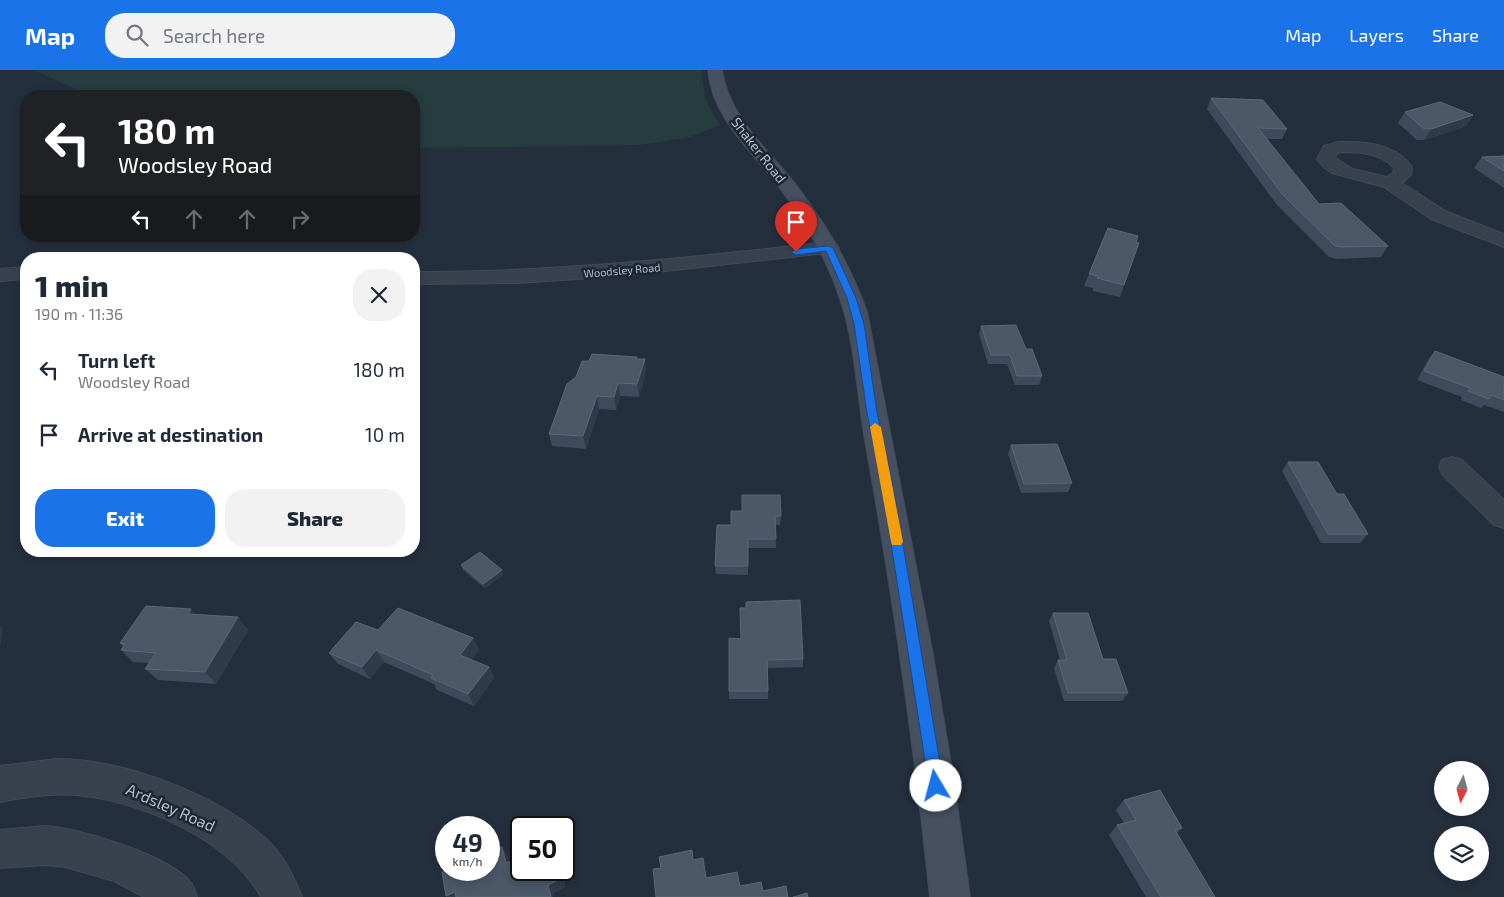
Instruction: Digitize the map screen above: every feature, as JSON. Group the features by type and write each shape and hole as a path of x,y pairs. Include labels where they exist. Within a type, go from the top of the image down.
{"main road":[{"name":"Shaker Road","path":"715,70 719,92 735,119 783,180 822,235 851,298 859,324 872,413 886,480 932,752 950,897"}],"street":[{"path":"1390,183 1418,203 1446,219 1504,241"},
{"name":"Woodsley Road","path":"420,278 532,277 594,273 829,248"},
{"path":"0,275 20,273"},
{"path":"1452,466 1504,517"},
{"name":"Ardsley Road","path":"0,784 45,778 76,777 112,782 145,793 204,819 229,834 252,852 268,871 282,897"},
{"path":"0,849 50,846 99,856 146,876 169,889 177,897"}],"green space":[{"path":"34,70 702,70 706,99 720,125 690,137 639,145 420,148 420,90 77,90"}],"building":[{"path":"1211,98 1263,100 1287,129 1258,128 1319,204 1341,203 1388,246 1335,246 1282,194"},
{"path":"1440,102 1473,115 1431,129 1423,128 1405,112"},
{"path":"1504,156 1504,171 1482,157"},
{"path":"1108,228 1138,236 1136,242 1139,243 1124,285 1089,274"},
{"path":"1016,325 1026,349 1032,349 1042,376 1017,376 1010,355 991,355 981,326"},
{"path":"1435,351 1504,377 1504,400 1491,395 1489,399 1468,391 1470,388 1424,371"},
{"path":"592,354 645,359 637,384 618,383 614,397 597,396 583,436 549,434 567,384 576,377 582,361 589,361"},
{"path":"1057,444 1072,483 1024,484 1011,445"},
{"path":"1288,462 1318,462 1337,494 1344,494 1368,534 1328,534"},
{"path":"742,495 780,495 781,516 775,516 776,539 748,539 748,566 715,566 717,525 731,525 731,511 742,511"},
{"path":"480,552 502,570 483,584 461,565"},
{"path":"800,600 803,659 767,660 768,691 729,691 729,638 741,639 740,608 746,608 746,602"},
{"path":"146,606 191,609 188,614 238,617 205,672 145,669 156,653 121,650 125,644 120,643"},
{"path":"398,608 473,638 460,655 489,667 468,694 431,678 433,675 376,650 362,667 329,653 356,622 378,630"},
{"path":"1053,613 1088,613 1103,659 1116,659 1128,693 1068,693 1058,660 1067,660"},
{"path":"1160,790 1182,828 1175,830 1215,897 1161,897 1117,825 1136,820 1124,800"},
{"path":"502,847 506,863 510,861 510,881 556,881 548,885 551,897 456,897 455,892 446,896 444,881 500,881 500,848"},
{"path":"692,850 693,860 703,858 706,878 737,872 740,886 761,882 763,891 786,886 788,897 656,897 653,869 661,868 659,857"},
{"path":"807,893 808,897 793,897"}],"slow traffic":[{"path":"875,427 897,542"}],"route":[{"path":"796,252 829,248 851,298 859,324 872,413 886,480 932,752 936,786"}]}
